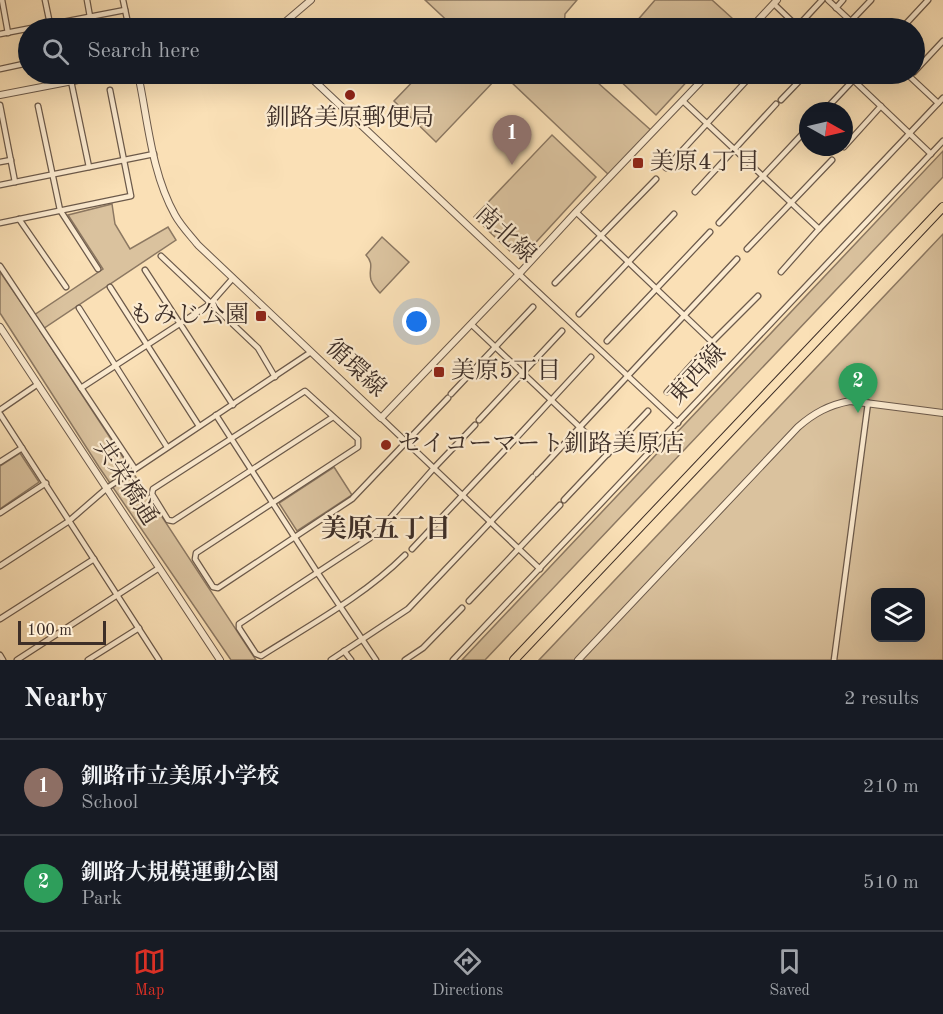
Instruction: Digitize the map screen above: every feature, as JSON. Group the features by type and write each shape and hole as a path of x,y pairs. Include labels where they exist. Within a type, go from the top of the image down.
{"highway":[{"path":"514,660 943,207"},
{"path":"522,660 943,213"}],"street":[{"path":"2,0 8,33"},
{"path":"45,0 49,18"},
{"path":"87,0 90,16"},
{"path":"123,0 127,18"},
{"path":"291,18 311,0"},
{"path":"806,18 822,0"},
{"path":"828,0 848,18"},
{"path":"836,8 843,0"},
{"path":"854,18 871,0"},
{"path":"911,18 928,0"},
{"path":"761,18 776,2 789,18"},
{"path":"80,18 125,10"},
{"path":"0,34 18,31"},
{"path":"925,60 943,41"},
{"path":"0,69 18,65"},
{"path":"0,95 56,84"},
{"path":"72,84 88,167"},
{"name":"循環線","path":"140,84 162,185 176,216 198,245 381,418 699,84"},
{"name":"南北線","path":"318,84 678,423"},
{"path":"666,168 743,84"},
{"path":"781,100 796,84"},
{"path":"833,102 850,84"},
{"path":"858,84 931,154"},
{"path":"920,84 938,103"},
{"path":"0,223 131,196 110,90"},
{"path":"781,272 943,98"},
{"path":"683,101 819,229"},
{"path":"0,105 15,182"},
{"path":"695,192 776,105"},
{"path":"38,106 60,210 98,269"},
{"path":"853,137 881,106"},
{"path":"719,223 799,138"},
{"name":"東西線","path":"453,660 943,141"},
{"path":"0,184 154,154"},
{"path":"0,162 11,160"},
{"path":"747,249 832,160"},
{"path":"555,284 656,179"},
{"path":"576,212 712,342"},
{"path":"579,314 674,214"},
{"path":"19,219 66,287"},
{"path":"607,341 710,232"},
{"path":"161,256 258,348 275,377"},
{"path":"331,660 408,609 737,259"},
{"path":"0,266 135,469"},
{"path":"145,270 233,405"},
{"path":"81,388 210,304 233,278"},
{"path":"110,287 199,426"},
{"path":"667,392 758,296"},
{"path":"333,417 173,521 168,520 152,494 153,489 305,391 358,439 358,447 196,553 195,559 213,587 218,588 352,499 533,307"},
{"path":"79,308 167,447"},
{"path":"471,324 608,454"},
{"name":"共栄橋通","path":"0,327 220,660"},
{"path":"479,420 562,331"},
{"path":"0,566 69,522 107,488 311,352"},
{"path":"412,549 591,357"},
{"path":"38,384 0,412 159,660"},
{"path":"578,660 798,427 811,416 836,404 850,401 943,412"},
{"path":"834,660 868,403"},
{"path":"564,500 648,411"},
{"path":"216,416 316,572 376,660"},
{"path":"381,418 540,569"},
{"path":"384,525 475,425"},
{"path":"0,462 22,448"},
{"path":"0,513 46,483"},
{"path":"469,601 560,505"},
{"path":"379,530 239,624 239,628 256,654 261,656 340,606 387,574 405,555"},
{"path":"0,619 94,559"},
{"path":"17,660 159,568"},
{"path":"405,660 423,648 462,608"},
{"path":"88,660 139,627"},
{"path":"344,651 351,660"},
{"path":"0,655 3,660"}],"shaded area":[{"path":"425,0 577,0 565,14 565,18 444,18"},
{"path":"655,0 712,0 732,18 639,18"},
{"path":"410,84 491,84 436,142 394,101"},
{"path":"513,84 599,84 653,132 610,176"},
{"path":"623,84 685,84 656,115"},
{"path":"552,135 596,177 526,253 512,253 474,217"},
{"path":"943,151 943,177 485,660 462,660"},
{"path":"112,204 115,224 130,249 168,227 176,240 40,331 256,660 231,660 99,467 0,313 0,272 31,317 103,269 68,215"},
{"path":"943,234 943,660 539,660"},
{"path":"382,237 409,262 380,293 371,280 371,264 366,255"},
{"path":"20,453 39,482 0,509 0,466"},
{"path":"334,467 352,495 297,531 279,503"}],"place":[{"name":"釧路美原郵便局","path":"350,95"},
{"name":"美原4丁目","path":"638,163"},
{"name":"釧路市立美原小学校","path":"512,165"},
{"name":"もみじ公園","path":"261,316"},
{"name":"美原5丁目","path":"439,372"},
{"name":"釧路大規模運動公園","path":"858,413"},
{"name":"セイコーマート釧路美原店","path":"386,445"}],"district":[{"name":"美原五丁目","path":"386,530"}]}
